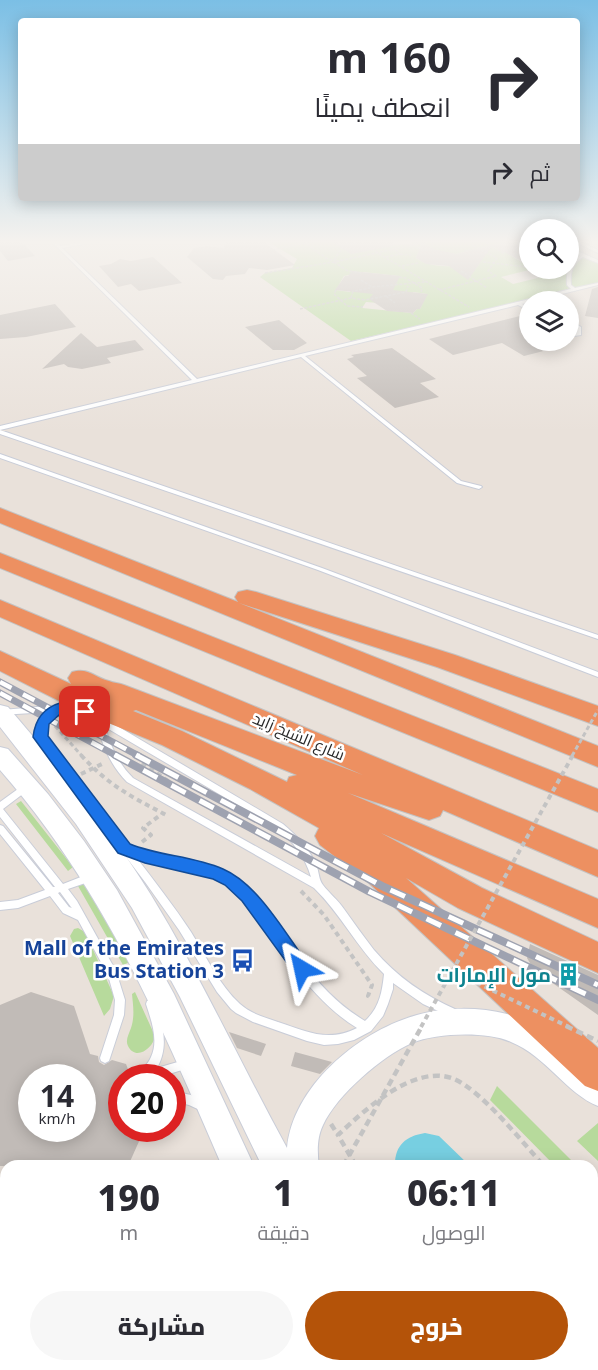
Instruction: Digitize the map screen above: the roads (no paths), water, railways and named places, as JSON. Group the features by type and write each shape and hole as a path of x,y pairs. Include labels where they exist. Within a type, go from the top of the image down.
{"highway":[{"path":"1,515 194,602 264,613 446,661 598,716"},
{"path":"0,560 598,801"},
{"name":"شارع الشيخ زايد","path":"0,608 598,864"},
{"path":"264,613 349,640 598,732"},
{"path":"264,613 307,634 598,747"},
{"path":"264,613 598,757"},
{"path":"4,650 363,788 434,809 509,826"},
{"path":"4,650 89,704 172,738 261,781 470,898 598,958"},
{"path":"81,678 221,750 598,914"},
{"path":"172,738 295,811 352,851 598,1073"}],"street":[{"path":"0,713 78,807 132,885 185,979 276,1160"},
{"path":"0,754 62,827 95,875 148,968 235,1160"},
{"path":"303,1160 304,1134 314,1110 371,1052 384,1042 414,1029 447,1024 492,1024 522,1033 565,1061 598,1092"},
{"path":"192,1063 223,1056"}],"lane":[{"path":"118,304 195,380"},
{"path":"0,430 195,380 514,304"},
{"path":"301,355 459,482 479,487"},
{"path":"0,430 598,637"},
{"path":"0,456 320,569 598,675"},
{"path":"0,713 60,708 77,710 99,719 280,826 302,846 309,858 317,885"},
{"path":"60,708 49,714 42,723 40,737 183,927 227,996 243,1013 315,1039 348,1037 367,1028 374,1021 385,1004 389,975"},
{"path":"99,719 110,755 118,768 130,780 317,885 339,906 362,943 389,975 405,988 438,1007 492,1024"},
{"path":"28,785 0,809 77,908 113,974 119,994 119,1015 105,1058"},
{"path":"0,828 70,914 80,917"},
{"path":"124,848 145,857 216,873 237,885 320,993 341,1012 367,1028"},
{"path":"0,906 18,904 95,875"},
{"path":"148,968 145,982 161,1040 153,1064"},
{"path":"186,1065 192,1063"},
{"path":"186,1099 215,1113"}],"water":[{"path":"425,1133 439,1136 464,1160 396,1160 399,1147 412,1136"}],"railway":[{"path":"0,682 139,756"},
{"path":"0,693 117,756"},
{"path":"115,755 370,892 598,1000"},
{"path":"136,755 384,887 598,985"}],"place":[{"name":"Mall of the Emirates Bus Station 3","path":"242,960"},
{"name":"مول الإمارات","path":"569,975"}]}
